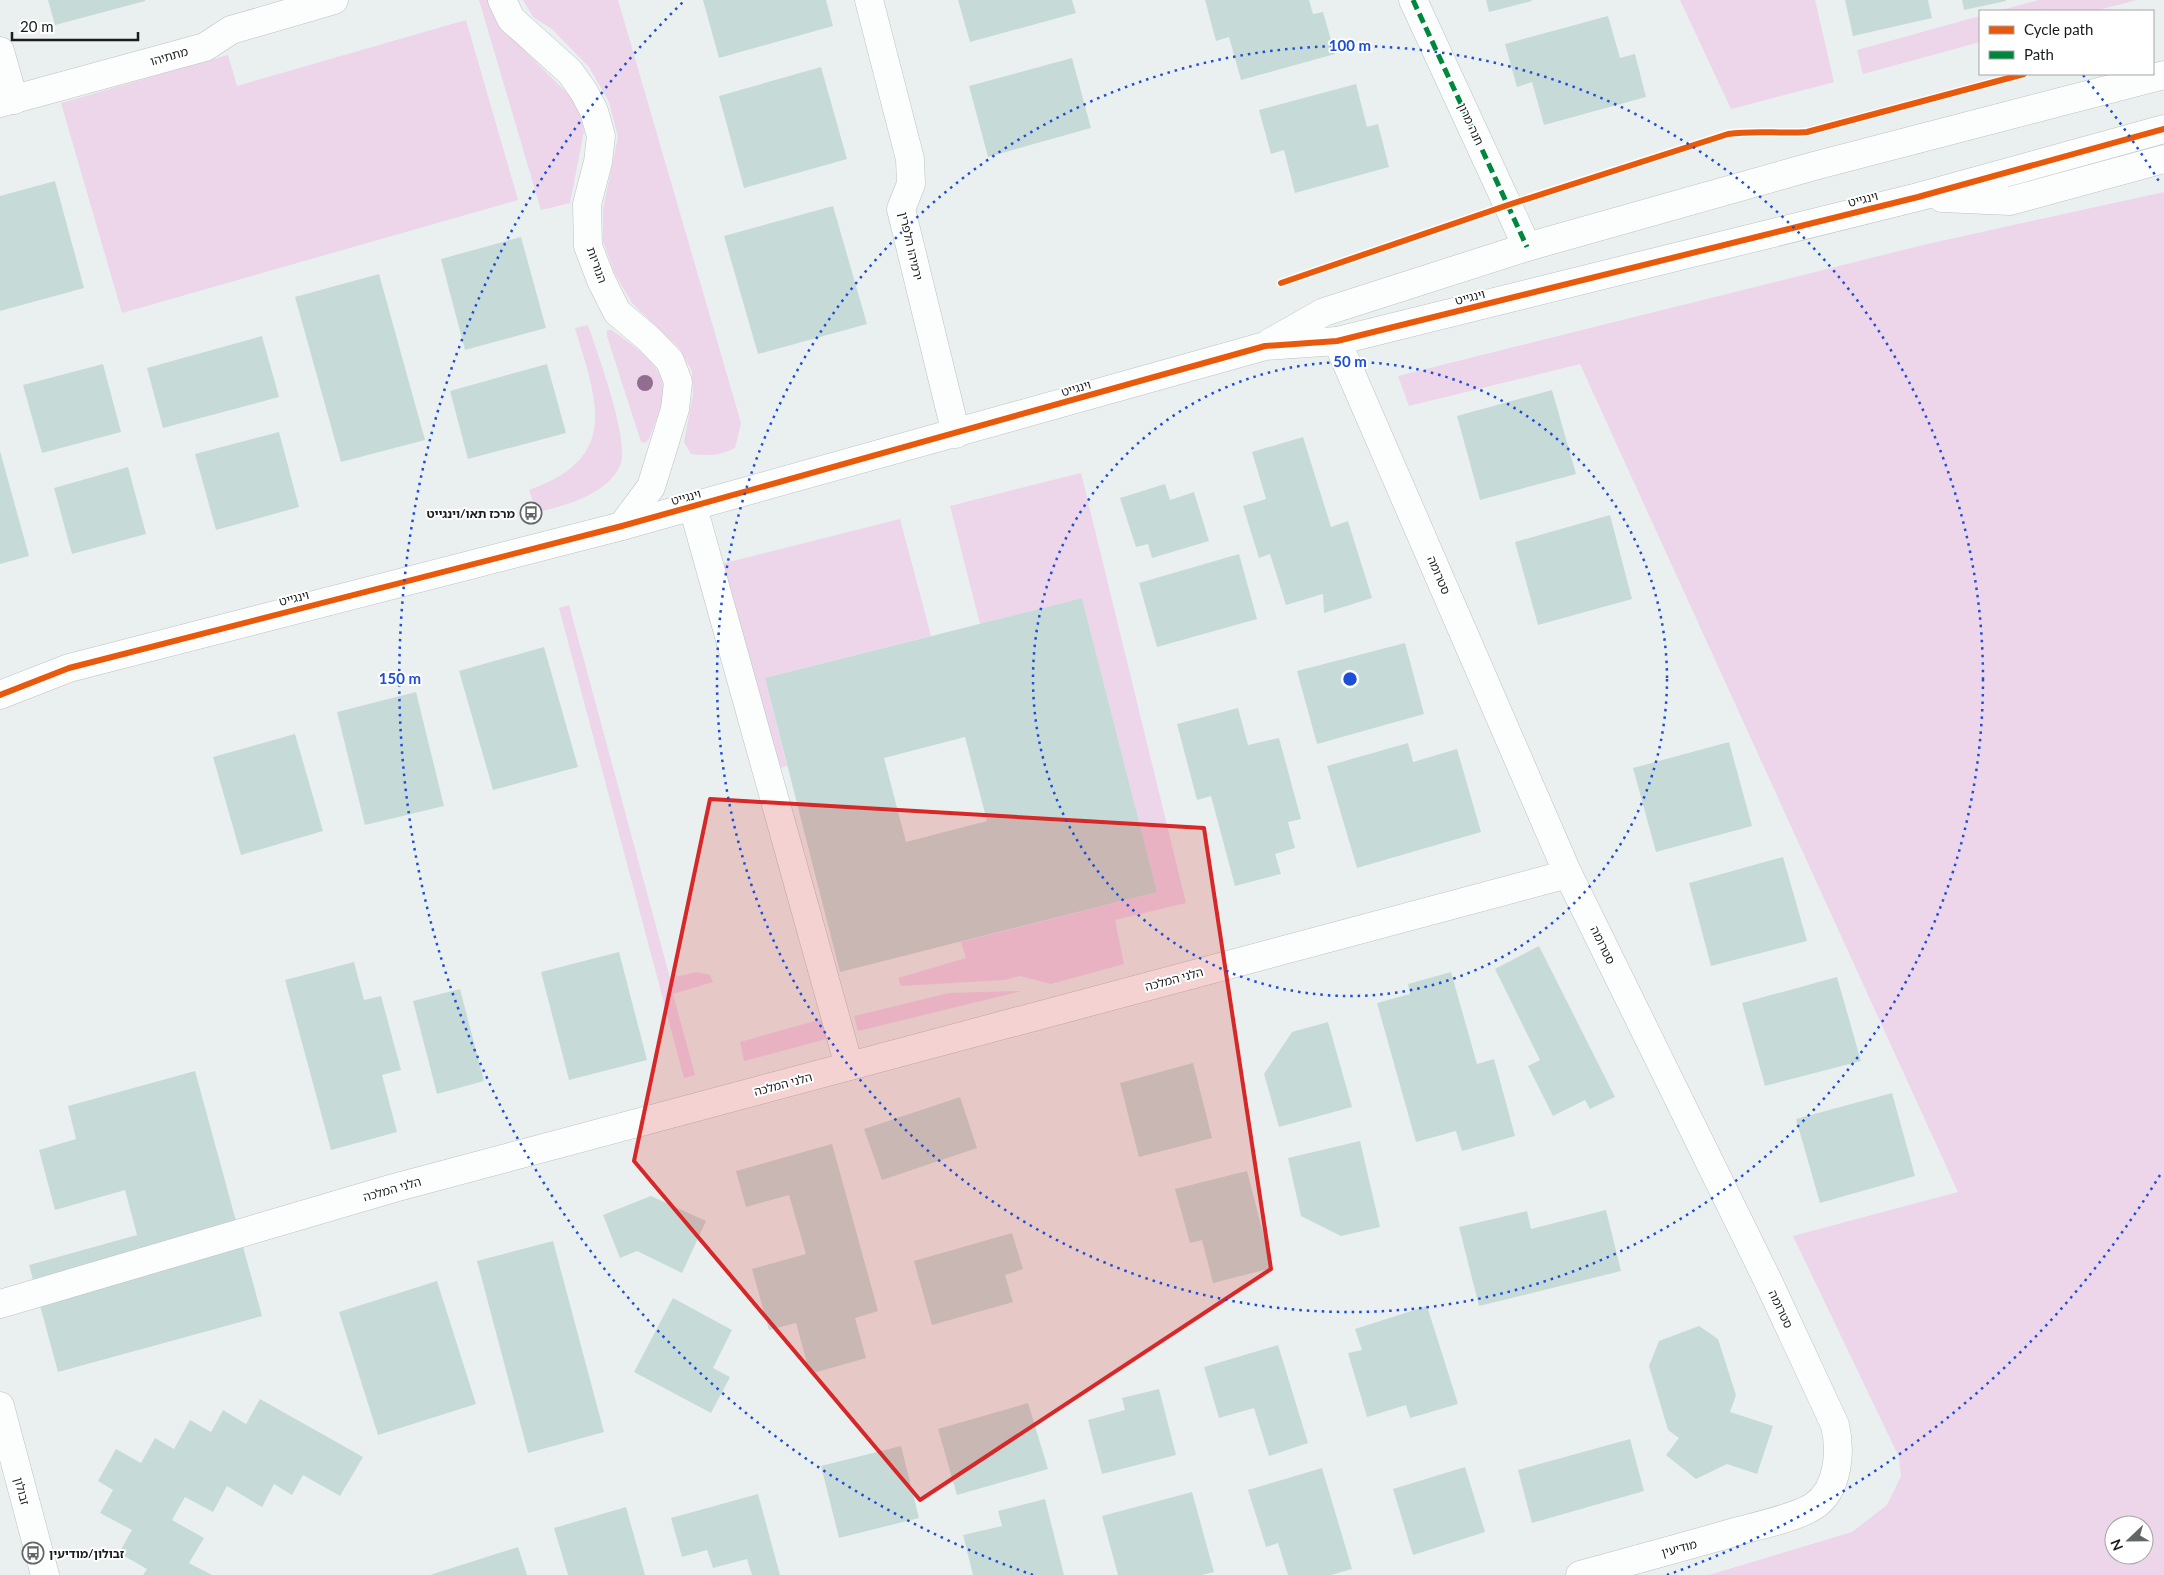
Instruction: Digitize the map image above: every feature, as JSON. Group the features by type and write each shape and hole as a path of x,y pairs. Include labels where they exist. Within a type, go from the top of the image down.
{"street":[{"name":"מתתיהו","path":"7,102 205,46 231,30 334,0"},
{"name":"הנוריות","path":"502,0 511,19 570,72 594,111 601,136 598,162 587,204 588,246 601,280 617,312 649,339 670,361 678,382 675,409 651,487 622,526"},
{"name":"ירמיהו הלפרין","path":"869,0 910,159 911,184 900,209 956,434"},
{"name":"חנה מרון","path":"1414,0 1527,247"},
{"path":"0,51 7,102"},
{"name":"וינגייט","path":"1265,346 1324,312 1527,247 1814,166 2164,75"},
{"name":"וינגייט","path":"0,695 69,668 622,526 1265,346 1338,342 1918,197 2164,129"},
{"path":"1918,197 2010,201 2164,159"},
{"name":"סטרומה","path":"1338,342 1568,874 1768,1281 1834,1426 1839,1441 1836,1470 1829,1489 1815,1506 1779,1520"},
{"path":"693,506 849,1066"},
{"name":"וינגייט","path":"0,675 69,668"},
{"name":"הלני המלכה","path":"0,1304 394,1188 1568,874"},
{"name":"זבולון","path":"0,1406 45,1575"},
{"name":"מודיעין","path":"1580,1575 1779,1520"}],"highlighted area":[{"path":"710,799 1204,828 1271,1269 920,1500 634,1161"}],"shaded area":[{"path":"479,0 491,0 506,32 571,97 579,112 584,131 570,203 541,210"},
{"path":"523,0 618,0 741,423 735,448 730,451 714,455 691,454 684,442 693,394 692,371 679,348 632,303 615,274 603,241 603,209 618,137 609,102 589,67 552,29 533,17"},
{"path":"1680,0 1815,0 1834,82 1731,109"},
{"path":"2039,0 2137,0 2099,10 2002,10"},
{"path":"1979,16 1979,42 1863,74 1857,50"},
{"path":"466,20 518,200 122,313 61,103 228,55 237,86"},
{"path":"2164,192 2164,1575 1709,1575 1852,1532 1887,1505 1901,1476 1899,1457 1793,1236 1958,1192 1580,364 1409,406 1398,376 1923,245"},
{"path":"588,325 617,418 622,454 620,466 606,484 597,491 564,505 542,511 535,507 529,490 558,477 578,461 590,444 595,424 590,380 575,328"},
{"path":"607,330 612,330 640,351 656,369 661,379 663,390 662,402 649,439 645,443 641,442 607,336"},
{"path":"1081,473 1186,903 1115,920 1124,964 1051,984 1020,976 1004,980 901,986 898,978 966,958 961,942 1157,892 1082,598 980,624 950,506"},
{"path":"900,519 931,636 765,678 787,766 770,771 717,565"},
{"path":"569,605 670,978 697,972 710,975 713,982 673,994 695,1075 684,1078 559,608"},
{"path":"1022,991 858,1031 854,1016 949,993"},
{"path":"825,1018 830,1038 744,1061 740,1042"}],"building":[{"path":"48,0 145,0 145,1 55,25"},
{"path":"703,0 826,0 833,26 719,58"},
{"path":"958,0 1072,0 1076,13 970,42"},
{"path":"1205,0 1309,0 1313,14 1323,12 1335,54 1241,80 1229,37 1216,41"},
{"path":"1486,0 1531,0 1532,1 1489,12"},
{"path":"1845,0 1928,0 1932,18 1853,36"},
{"path":"1962,0 2006,0 2006,1 1964,10"},
{"path":"1608,16 1620,58 1635,54 1646,97 1544,125 1532,82 1517,87 1505,44"},
{"path":"1072,58 1091,128 988,157 969,86"},
{"path":"821,67 847,159 744,188 719,96"},
{"path":"1356,84 1367,127 1378,124 1389,167 1295,193 1284,150 1271,154 1259,110"},
{"path":"55,181 84,288 0,311 0,196"},
{"path":"833,206 867,324 758,354 724,236"},
{"path":"521,237 546,328 465,350 441,259"},
{"path":"379,274 425,440 341,462 295,297"},
{"path":"262,336 279,397 163,428 147,368"},
{"path":"103,364 121,432 42,453 23,385"},
{"path":"547,364 566,433 468,459 450,391"},
{"path":"1552,390 1576,474 1480,500 1457,416"},
{"path":"279,432 299,507 216,530 195,454"},
{"path":"1303,437 1331,527 1348,521 1372,598 1324,613 1323,594 1286,605 1270,554 1259,558 1243,506 1266,499 1252,452"},
{"path":"0,451 29,556 0,564"},
{"path":"128,467 146,534 72,554 54,488"},
{"path":"1165,484 1170,500 1194,492 1209,541 1152,558 1148,544 1136,547 1120,498"},
{"path":"1610,515 1632,599 1538,625 1515,542"},
{"path":"1239,554 1257,619 1157,647 1139,583"},
{"path":"1082,598 1157,892 840,972 765,678","holes":["965,737 987,821 906,842 884,758"]},
{"path":"1405,643 1424,714 1317,744 1297,671"},
{"path":"544,647 578,767 493,790 459,671"},
{"path":"416,692 444,806 365,825 337,712"},
{"path":"1238,708 1248,745 1279,738 1301,819 1288,822 1295,848 1275,854 1281,874 1235,886 1211,796 1197,800 1177,724"},
{"path":"295,734 323,831 241,855 213,757"},
{"path":"1729,742 1752,826 1656,852 1633,768"},
{"path":"1408,743 1413,762 1457,749 1481,832 1357,868 1327,766"},
{"path":"1783,857 1807,941 1711,966 1689,883"},
{"path":"1539,946 1615,1097 1590,1109 1585,1100 1553,1116 1528,1066 1540,1060 1495,969"},
{"path":"619,952 647,1060 569,1080 541,972"},
{"path":"354,962 364,1000 381,996 401,1070 382,1075 397,1132 331,1150 285,980"},
{"path":"1451,972 1477,1064 1494,1059 1515,1136 1462,1151 1456,1131 1416,1142 1377,1003 1410,994 1408,984"},
{"path":"1837,977 1861,1061 1765,1086 1742,1003"},
{"path":"460,989 484,1081 437,1094 413,1001"},
{"path":"1328,1022 1352,1107 1279,1127 1264,1074 1292,1032"},
{"path":"1193,1063 1212,1138 1139,1157 1120,1083"},
{"path":"195,1071 262,1316 58,1372 29,1265 137,1235 125,1190 55,1210 39,1150 76,1139 68,1106"},
{"path":"1892,1093 1915,1176 1820,1203 1796,1119"},
{"path":"960,1097 977,1148 882,1180 864,1129"},
{"path":"1360,1141 1380,1227 1341,1236 1301,1216 1288,1158"},
{"path":"832,1144 878,1311 855,1318 866,1358 810,1374 796,1323 769,1330 752,1269 806,1254 789,1195 746,1207 736,1171"},
{"path":"1247,1171 1272,1268 1213,1283 1202,1240 1190,1243 1175,1189"},
{"path":"651,1196 706,1221 682,1273 637,1251 620,1258 603,1215"},
{"path":"1606,1210 1621,1271 1479,1306 1459,1227 1527,1211 1531,1229"},
{"path":"1012,1233 1023,1269 1005,1275 1013,1302 932,1325 914,1261"},
{"path":"553,1241 604,1432 528,1453 477,1261"},
{"path":"437,1281 476,1404 378,1435 339,1312"},
{"path":"673,1298 732,1330 713,1368 730,1377 711,1413 634,1372"},
{"path":"1427,1306 1458,1404 1410,1418 1406,1405 1367,1417 1348,1353 1362,1350 1355,1329"},
{"path":"1699,1326 1718,1339 1736,1395 1730,1412 1773,1426 1757,1474 1727,1464 1696,1479 1666,1455 1679,1438 1668,1430 1649,1366 1659,1341"},
{"path":"1278,1345 1308,1443 1269,1456 1254,1408 1219,1418 1204,1367"},
{"path":"1159,1389 1176,1455 1102,1474 1088,1420 1125,1410 1122,1398"},
{"path":"260,1399 363,1457 340,1496 303,1475 292,1495 274,1484 262,1507 227,1486 213,1512 185,1497 172,1520 204,1538 189,1563 212,1575 143,1575 147,1569 119,1553 132,1530 100,1513 113,1490 98,1481 116,1449 141,1463 155,1438 174,1449 190,1420 211,1432 223,1410 246,1424"},
{"path":"1028,1403 1048,1469 957,1495 938,1429"},
{"path":"1630,1439 1644,1491 1532,1523 1518,1470"},
{"path":"901,1446 919,1518 839,1538 821,1466"},
{"path":"1465,1467 1485,1532 1413,1555 1393,1489"},
{"path":"1322,1468 1352,1569 1331,1575 1288,1575 1278,1543 1266,1547 1248,1490"},
{"path":"1192,1492 1214,1572 1202,1575 1118,1575 1102,1516"},
{"path":"758,1494 780,1575 752,1575 747,1559 713,1568 707,1550 682,1557 671,1518"},
{"path":"1045,1499 1064,1575 973,1575 963,1535 1002,1526 998,1511"},
{"path":"626,1507 645,1575 568,1575 554,1528"},
{"path":"518,1547 527,1575 430,1575"}],"marked path":[{"path":"1413,0 1527,247"}],"cycle path":[{"path":"1281,283 1508,205 1728,134 1807,132 2020,75"},
{"path":"0,695 69,668 622,526 1265,346 1337,341 1918,197 2164,129"}],"place":[{"name":"מרכז תאו/וינגייט","path":"531,513"},
{"name":"זבולון/מודיעין","path":"33,1553"}]}
